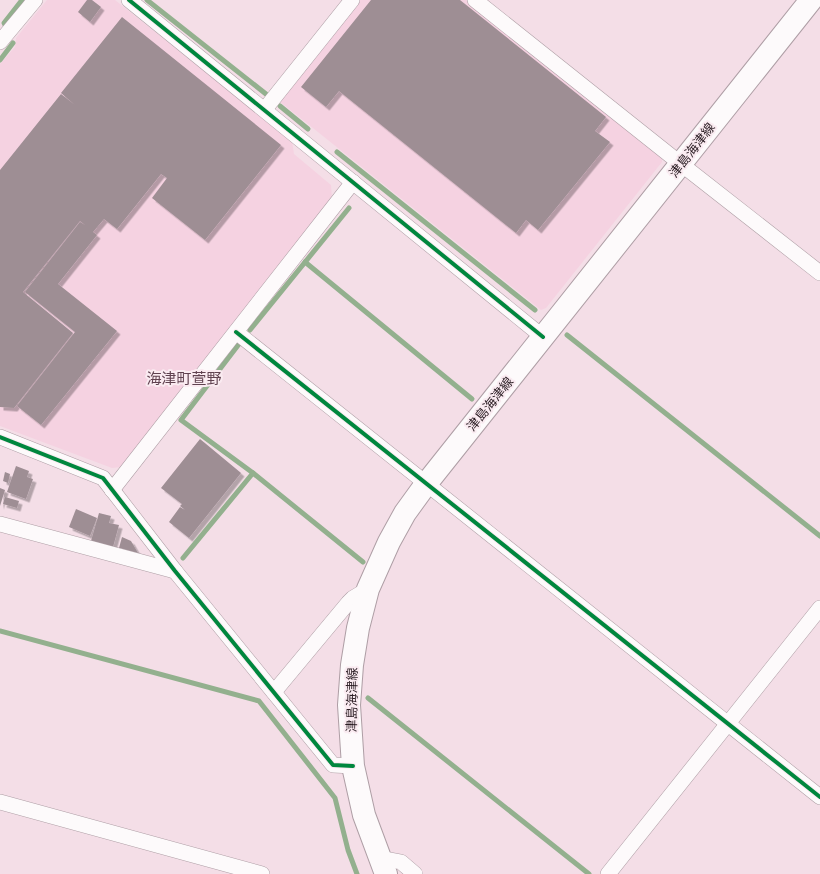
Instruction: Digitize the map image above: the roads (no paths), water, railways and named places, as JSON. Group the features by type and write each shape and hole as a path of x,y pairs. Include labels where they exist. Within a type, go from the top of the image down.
{"main road":[{"name":"津島海津線","path":"383,866 364,814 353,766 349,705 352,665 358,628 368,589 389,542 405,513 426,484 811,0"}],"street":[{"path":"0,41 35,0"},
{"path":"129,0 543,337"},
{"path":"265,110 352,0"},
{"path":"475,0 681,164 820,272"},
{"path":"112,490 353,182"},
{"path":"236,332 820,797"},
{"path":"0,437 103,478 175,571 333,764 353,766"},
{"path":"0,524 175,571"},
{"path":"274,692 348,603 368,589"},
{"path":"608,874 820,608"},
{"path":"0,802 262,874"},
{"path":"383,866 401,862 415,874"}],"waterway":[{"path":"5,25 4,23 22,0"},
{"path":"147,0 266,94"},
{"path":"0,60 13,43"},
{"path":"280,106 308,129"},
{"path":"337,152 535,310"},
{"path":"250,330 349,208"},
{"path":"305,262 472,399"},
{"path":"567,335 820,536"},
{"path":"183,558 253,473 181,420 239,344"},
{"path":"253,473 363,562"},
{"path":"0,631 259,701 335,798 348,850 357,874"},
{"path":"368,698 589,874"}],"district":[{"name":"海津町萱野","path":"184,379"}]}
